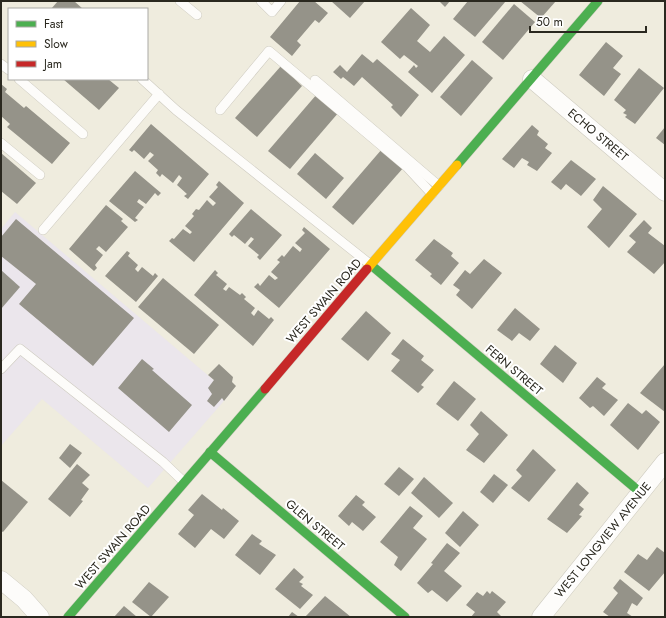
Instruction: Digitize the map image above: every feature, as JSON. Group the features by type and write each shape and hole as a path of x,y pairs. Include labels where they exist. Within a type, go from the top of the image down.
{"street":[{"name":"WEST SWAIN ROAD","path":"68,617 598,1"},
{"name":"ECHO STREET","path":"532,78 665,192"},
{"name":"FERN STREET","path":"371,265 641,493"},
{"name":"GLEN STREET","path":"210,452 405,617"},
{"name":"WEST LONGVIEW AVENUE","path":"541,617 665,462"},
{"path":"1,580 24,600 40,617"}],"lane":[{"path":"180,1 197,15"},
{"path":"261,1 272,12 281,1"},
{"path":"220,110 269,50 407,167 432,194"},
{"path":"20,80 83,134"},
{"path":"143,80 182,115 371,265"},
{"path":"315,80 439,186"},
{"path":"43,230 159,94"},
{"path":"1,143 40,175"},
{"path":"1,369 20,349 163,462 184,482"}],"shaded area":[{"path":"15,212 230,394 148,488 42,399 1,446 1,229"}],"building":[{"path":"58,1 74,1 82,8 52,8"},
{"path":"300,1 314,1 328,13 319,23 315,20 297,41 301,45 292,56 270,37"},
{"path":"331,1 365,1 350,18"},
{"path":"439,1 450,1 445,7"},
{"path":"468,1 506,1 475,37 453,19"},
{"path":"520,1 556,1 541,18"},
{"path":"514,4 535,22 503,60 482,42"},
{"path":"411,8 430,25 417,41 430,52 444,36 465,55 432,93 408,72 414,65 416,68 418,66 404,55 400,59 381,42"},
{"path":"606,42 623,56 613,68 621,74 604,96 579,75"},
{"path":"362,54 373,63 377,59 419,95 401,117 391,107 393,105 362,77 354,86 343,77 341,79 333,72 340,65 347,72"},
{"path":"472,60 493,78 461,116 440,97"},
{"path":"281,66 302,86 257,137 235,118"},
{"path":"639,68 664,88 635,124 625,117 627,115 623,113 626,110 614,100"},
{"path":"64,80 109,80 119,88 99,110"},
{"path":"1,84 7,89 5,92 24,108 26,106 70,143 52,164 7,127 10,124 1,116"},
{"path":"317,94 339,112 290,169 268,151"},
{"path":"151,124 209,174 188,199 184,196 187,194 177,185 182,178 179,175 173,183 162,174 160,177 156,173 158,170 148,161 154,155 150,152 144,159 134,150 132,152 129,150"},
{"path":"532,125 539,131 537,135 548,144 545,148 552,153 537,171 527,165 529,162 522,158 514,168 502,159"},
{"path":"665,127 665,145 656,138"},
{"path":"382,149 404,167 353,225 332,207"},
{"path":"1,153 36,183 17,204 1,191"},
{"path":"315,153 344,178 326,199 297,174"},
{"path":"571,160 596,179 581,196 566,184 561,190 551,182"},
{"path":"135,171 161,193 158,196 155,193 146,204 139,199 137,202 144,207 135,218 138,220 135,222 109,201"},
{"path":"219,181 244,203 194,262 169,241 172,238 174,239 183,229 190,234 192,232 185,226 194,216 192,214 196,209 199,210 207,200 213,206 216,203 209,197 218,187 216,185"},
{"path":"603,186 637,214 609,248 587,227 602,209 593,200"},
{"path":"106,205 123,219 121,221 128,227 106,252 99,246 96,249 103,255 95,265 97,268 94,271 69,249"},
{"path":"251,209 282,235 260,260 257,257 259,255 248,246 254,239 251,237 245,244 234,235 232,237 229,234"},
{"path":"16,219 134,318 93,366 19,304 36,284 1,256 1,237"},
{"path":"644,220 652,228 648,233 665,246 665,262 654,274 627,252 636,242 629,236"},
{"path":"304,227 330,249 279,308 254,287 258,283 260,286 269,275 275,280 278,278 271,272 280,262 277,260 282,255 284,257 293,246 300,252 302,249 295,243 305,233 302,230"},
{"path":"434,239 453,253 451,256 459,263 441,285 430,276 432,274 415,260"},
{"path":"127,251 130,253 128,256 138,265 135,269 138,272 142,267 153,276 155,273 158,276 136,302 105,276"},
{"path":"484,259 502,273 472,309 456,295 460,290 453,285 465,270 470,274"},
{"path":"1,270 20,287 1,309"},
{"path":"215,270 218,273 216,275 227,284 223,289 226,291 229,287 240,295 242,293 246,297 244,299 255,308 251,313 254,316 258,310 269,319 271,317 274,320 253,346 194,295"},
{"path":"163,278 219,325 194,354 138,307"},
{"path":"515,308 540,329 530,341 519,333 512,341 497,330"},
{"path":"366,311 391,333 368,361 341,339"},
{"path":"403,339 424,356 421,360 434,370 421,385 424,387 418,393 391,371 400,360 391,354"},
{"path":"555,345 577,363 563,383 540,364"},
{"path":"142,359 154,369 152,370 192,405 169,432 118,388"},
{"path":"219,364 233,377 232,382 236,386 224,401 222,398 214,407 207,401 212,394 208,388 214,380 208,375"},
{"path":"665,364 665,412 640,393"},
{"path":"597,377 606,384 602,388 618,400 604,416 593,406 590,408 579,398"},
{"path":"454,381 476,399 458,421 436,404"},
{"path":"628,403 642,414 646,410 660,422 638,450 610,425"},
{"path":"481,411 508,435 484,463 466,450 479,434 470,425"},
{"path":"70,444 82,453 70,468 59,458"},
{"path":"533,449 556,470 529,502 511,488 522,476 516,470"},
{"path":"77,464 90,475 82,483 89,489 81,500 83,501 70,517 48,499"},
{"path":"399,467 414,479 399,496 384,484"},
{"path":"494,474 508,485 493,503 480,492"},
{"path":"424,477 453,503 439,518 411,493"},
{"path":"1,480 28,502 3,532 1,531"},
{"path":"577,482 589,493 579,505 584,509 579,515 582,516 567,533 547,519"},
{"path":"202,494 239,521 224,539 211,529 195,548 178,534 194,515 188,510"},
{"path":"356,495 365,502 362,505 376,517 363,531 352,522 349,526 338,516"},
{"path":"410,506 423,516 413,528 427,539 401,571 394,565 398,557 380,542"},
{"path":"463,511 479,525 460,547 445,533"},
{"path":"252,534 262,541 259,544 276,555 260,575 235,555"},
{"path":"447,543 460,553 444,571 462,586 447,602 432,590 428,593 417,583 433,564 431,563"},
{"path":"657,547 665,553 665,572 649,591 624,572 638,554 647,560"},
{"path":"294,568 304,577 299,582 303,584 301,586 313,595 300,609 275,589"},
{"path":"620,579 643,598 637,606 632,603 627,613 633,617 610,617 603,612 618,593 613,588"},
{"path":"149,582 169,597 151,617 132,602"},
{"path":"487,591 490,594 492,591 506,602 497,612 502,617 471,617 475,612 466,605 477,592 483,596"},
{"path":"325,596 351,617 305,617"},
{"path":"124,606 137,617 114,617"},
{"path":"292,612 299,617 288,617"}],"traffic: fast":[{"path":"457,165 598,1"},
{"path":"371,265 641,493"},
{"path":"68,617 265,389"},
{"path":"210,452 405,617"}],"traffic: slow":[{"path":"367,269 457,165"}],"traffic: jam":[{"path":"265,389 367,269"}]}
